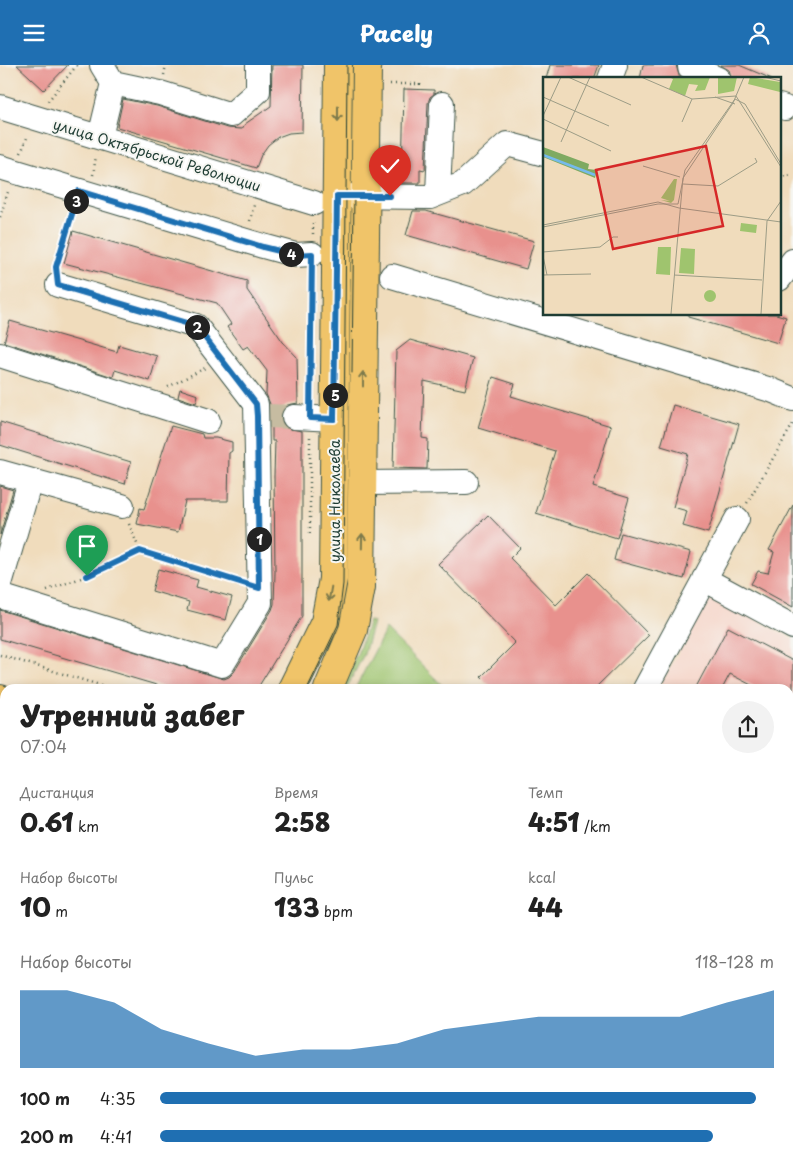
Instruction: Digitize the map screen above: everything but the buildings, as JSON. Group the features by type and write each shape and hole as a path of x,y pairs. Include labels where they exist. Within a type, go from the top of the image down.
{"main road":[{"name":"улица Николаева","path":"294,684 325,622 333,579 313,418 326,200 338,65"},
{"name":"улица Николаева","path":"330,684 353,630 361,587 367,65"}],"street":[{"path":"100,137 108,71 160,93 231,115 258,91 258,65"},
{"path":"611,77 615,65"},
{"path":"690,65 690,67 713,77"},
{"path":"438,193 442,104"},
{"name":"улица Октябрьской Революции","path":"0,107 259,186 326,200 366,196 430,197 463,184 507,144 543,154"},
{"path":"0,167 244,241 296,255 312,254"},
{"path":"780,278 793,261"},
{"path":"392,276 771,390 793,399"},
{"path":"8,599 222,665 260,603 261,416 256,404 196,326 58,285"},
{"path":"0,355 144,399 208,421"},
{"path":"0,472 122,506"},
{"path":"0,584 30,481"},
{"path":"363,483 466,482"},
{"path":"648,684 737,519"},
{"path":"704,579 793,627"}],"path":[{"path":"34,118 77,65"},
{"path":"390,84 420,84 420,89"},
{"path":"58,285 56,267 84,192 100,137"},
{"path":"780,177 793,175"},
{"path":"244,241 259,186"},
{"path":"310,535 313,418 312,254 326,200"},
{"path":"144,399 222,359"},
{"path":"737,519 793,424"},
{"path":"122,506 140,551"},
{"path":"8,599 87,576 140,551 259,588"},
{"path":"0,655 96,684"}],"shaded area":[{"path":"711,596 793,639 793,684 661,684"}],"green space":[{"path":"369,621 373,622 364,654 349,684 342,684 358,652"},
{"path":"386,629 441,684 358,684"}],"tunnel":[{"path":"265,416 294,417"}],"tram line":[{"path":"309,684 338,625 343,584 347,65"},
{"path":"352,373 354,193"}],"route":[{"path":"87,576 140,551 259,588 257,416 256,404 196,326 58,285 56,267 79,191 263,247 296,255 312,254 310,418 334,419 337,196 390,196"}]}
